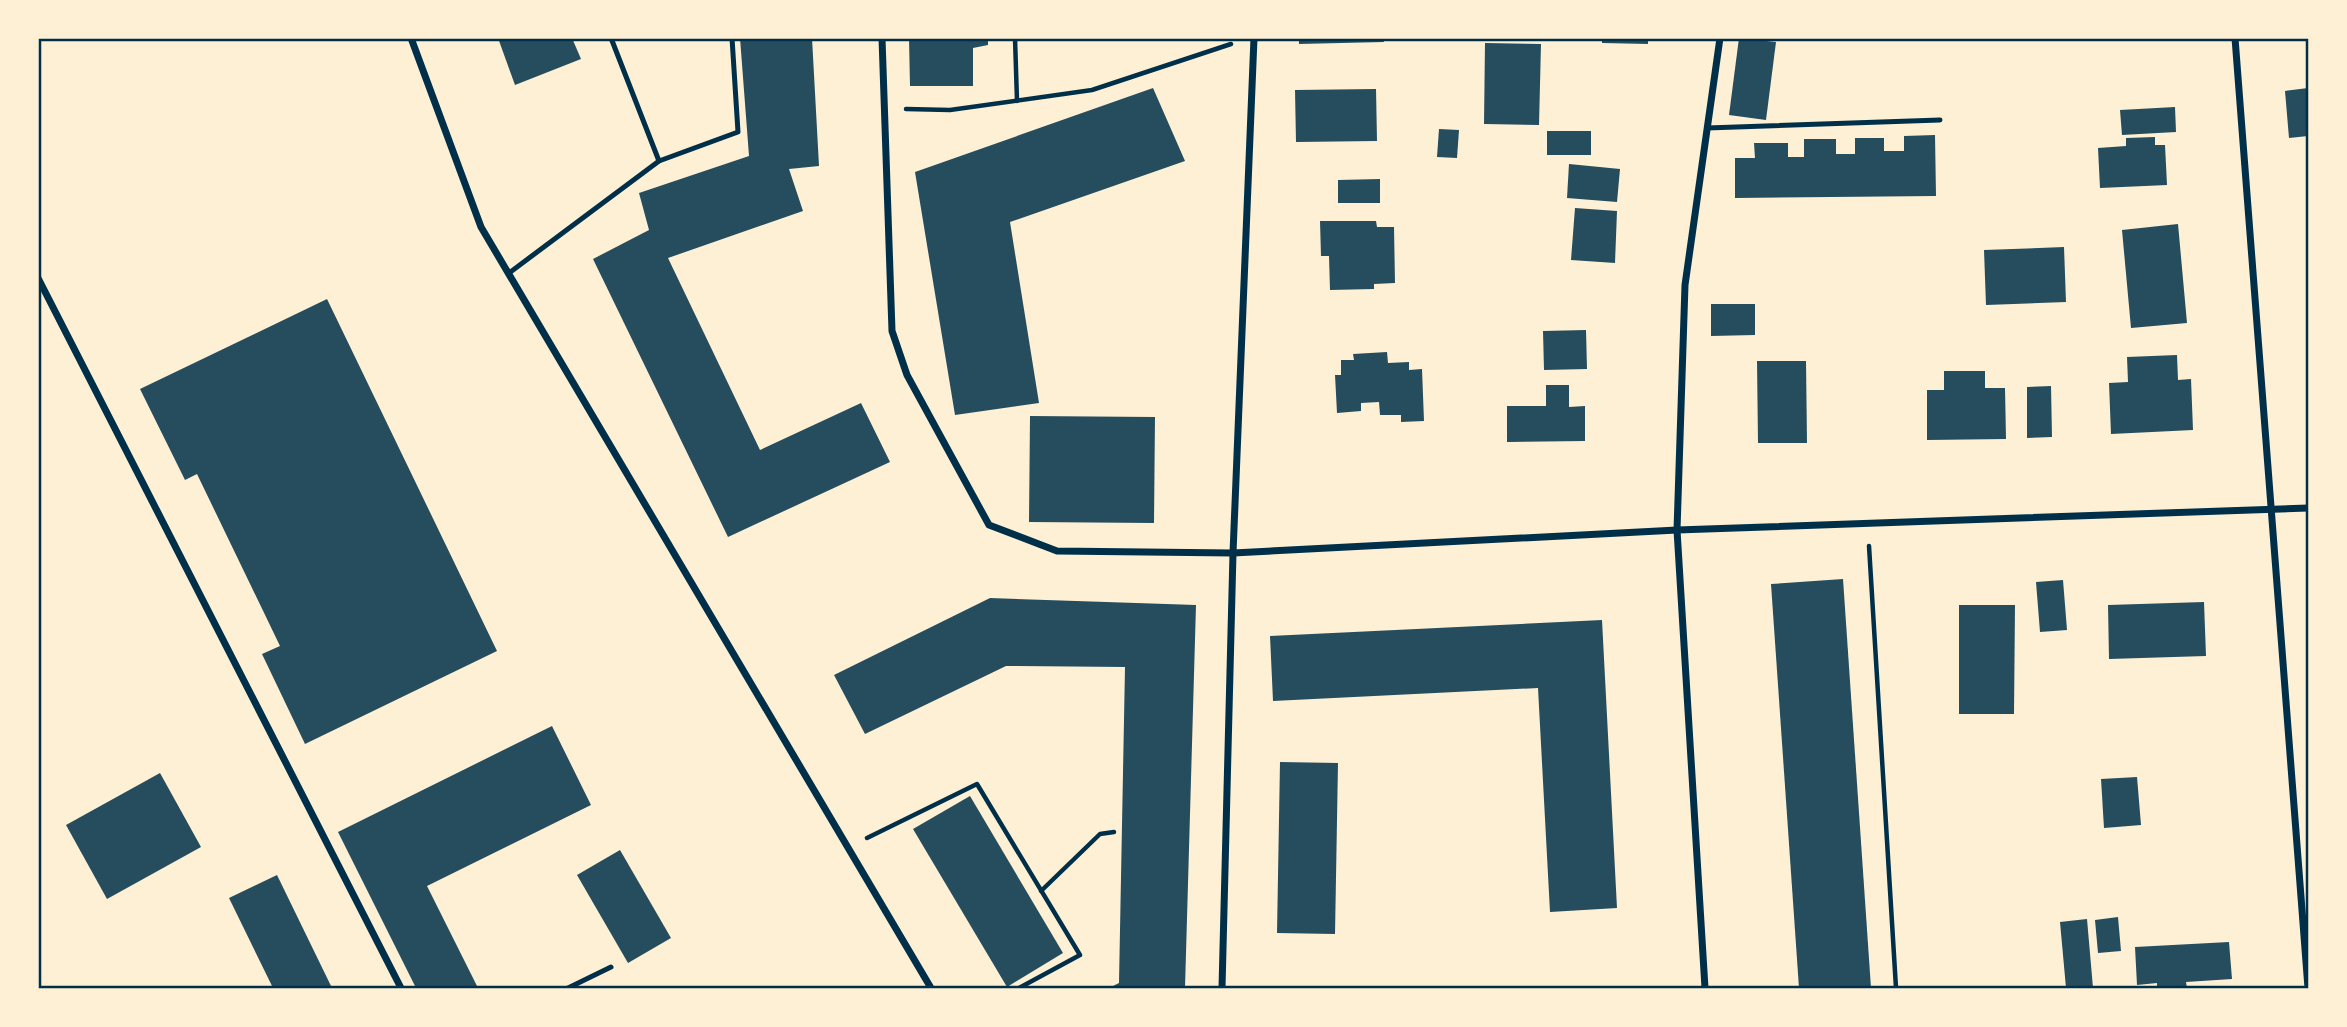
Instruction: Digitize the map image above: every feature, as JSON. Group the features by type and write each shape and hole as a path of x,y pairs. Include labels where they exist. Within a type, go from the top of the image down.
{"street":[{"path":"411,38 481,227 931,989"},
{"path":"882,38 892,331 906,375 989,525 1057,551 1233,553 1677,530 2308,508"},
{"path":"1222,989 1233,553 1254,38"},
{"path":"1705,989 1677,530 1685,285 1720,38"},
{"path":"2235,38 2308,989"},
{"path":"38,278 401,989"}],"lane":[{"path":"611,38 659,161"},
{"path":"509,273 659,161 738,132 732,38"},
{"path":"1707,128 1940,120"},
{"path":"568,989 611,967"}],"path":[{"path":"1015,38 1017,101"},
{"path":"884,108 950,110 1092,90 1234,43"},
{"path":"1868,524 1896,989"},
{"path":"848,848 976,784 1080,955 1019,989"},
{"path":"1041,891 1100,834 1114,832"}],"building":[{"path":"498,38 572,38 581,59 515,85"},
{"path":"740,38 812,38 819,166 789,169 803,211 668,258 760,450 861,403 890,462 728,537 593,259 649,230 639,193 749,156"},
{"path":"909,38 988,38 988,45 973,48 973,86 910,86"},
{"path":"1299,38 1383,38 1384,42 1299,44"},
{"path":"1602,38 1648,38 1648,44 1602,43"},
{"path":"1739,38 1776,42 1766,120 1729,115"},
{"path":"1485,43 1541,44 1539,125 1484,124"},
{"path":"1153,88 1185,161 1010,222 1039,403 955,415 915,172"},
{"path":"2308,88 2308,136 2289,138 2285,91"},
{"path":"1376,89 1377,141 1296,142 1295,90"},
{"path":"2175,107 2176,132 2122,135 2120,110"},
{"path":"1439,129 1459,130 1457,158 1437,157"},
{"path":"1547,131 1591,131 1591,155 1547,155"},
{"path":"1935,135 1936,196 1735,198 1735,158 1755,158 1754,143 1788,143 1788,157 1804,157 1804,139 1836,139 1836,154 1855,154 1855,138 1884,138 1884,151 1904,151 1904,136"},
{"path":"2155,137 2155,145 2165,145 2167,185 2100,188 2098,148 2126,146 2126,138"},
{"path":"1569,164 1620,169 1617,202 1567,198"},
{"path":"1380,179 1380,203 1338,203 1338,180"},
{"path":"1575,208 1617,211 1615,263 1571,260"},
{"path":"1320,221 1376,221 1377,227 1394,227 1395,283 1374,284 1374,289 1330,290 1329,256 1321,256"},
{"path":"2178,224 2187,323 2131,328 2122,230"},
{"path":"2064,247 2066,302 1986,305 1984,250"},
{"path":"327,299 497,651 305,744 262,654 280,646 197,474 185,480 140,389"},
{"path":"1711,304 1755,304 1755,335 1711,336"},
{"path":"1586,330 1587,369 1544,370 1543,331"},
{"path":"1387,352 1388,363 1409,362 1409,370 1422,369 1424,421 1401,422 1401,415 1380,415 1379,402 1361,403 1361,411 1337,413 1335,375 1341,375 1341,360 1354,360 1353,354"},
{"path":"2177,355 2178,380 2191,379 2193,430 2111,434 2109,383 2128,382 2127,357"},
{"path":"1757,361 1806,361 1807,443 1758,443"},
{"path":"1944,371 1985,371 1985,388 2005,388 2006,439 1927,440 1927,390 1944,390"},
{"path":"1546,385 1569,385 1569,407 1585,406 1585,441 1507,442 1507,406 1546,406"},
{"path":"2051,386 2052,437 2027,438 2027,387"},
{"path":"1030,416 1155,417 1154,523 1029,522"},
{"path":"1843,579 1871,988 1799,988 1771,584"},
{"path":"2063,580 2067,630 2040,632 2036,582"},
{"path":"990,598 1196,605 1185,988 1109,988 1119,983 1125,667 1006,666 865,734 834,675"},
{"path":"2204,602 2206,656 2109,659 2108,605"},
{"path":"1959,605 2015,605 2014,714 1959,714"},
{"path":"1602,620 1617,908 1550,912 1538,688 1273,701 1270,636"},
{"path":"552,726 591,805 427,886 478,988 416,988 338,832"},
{"path":"1280,762 1338,763 1335,934 1277,933"},
{"path":"160,773 201,847 107,899 66,825"},
{"path":"2137,777 2141,825 2104,828 2101,779"},
{"path":"970,796 1063,953 1007,987 913,829"},
{"path":"620,850 671,938 628,963 577,875"},
{"path":"277,875 332,988 273,988 229,898"},
{"path":"2118,917 2121,951 2098,953 2095,920"},
{"path":"2087,919 2093,988 2066,988 2060,922"},
{"path":"2229,942 2232,979 2186,982 2187,988 2157,988 2157,983 2137,985 2135,947"}]}
